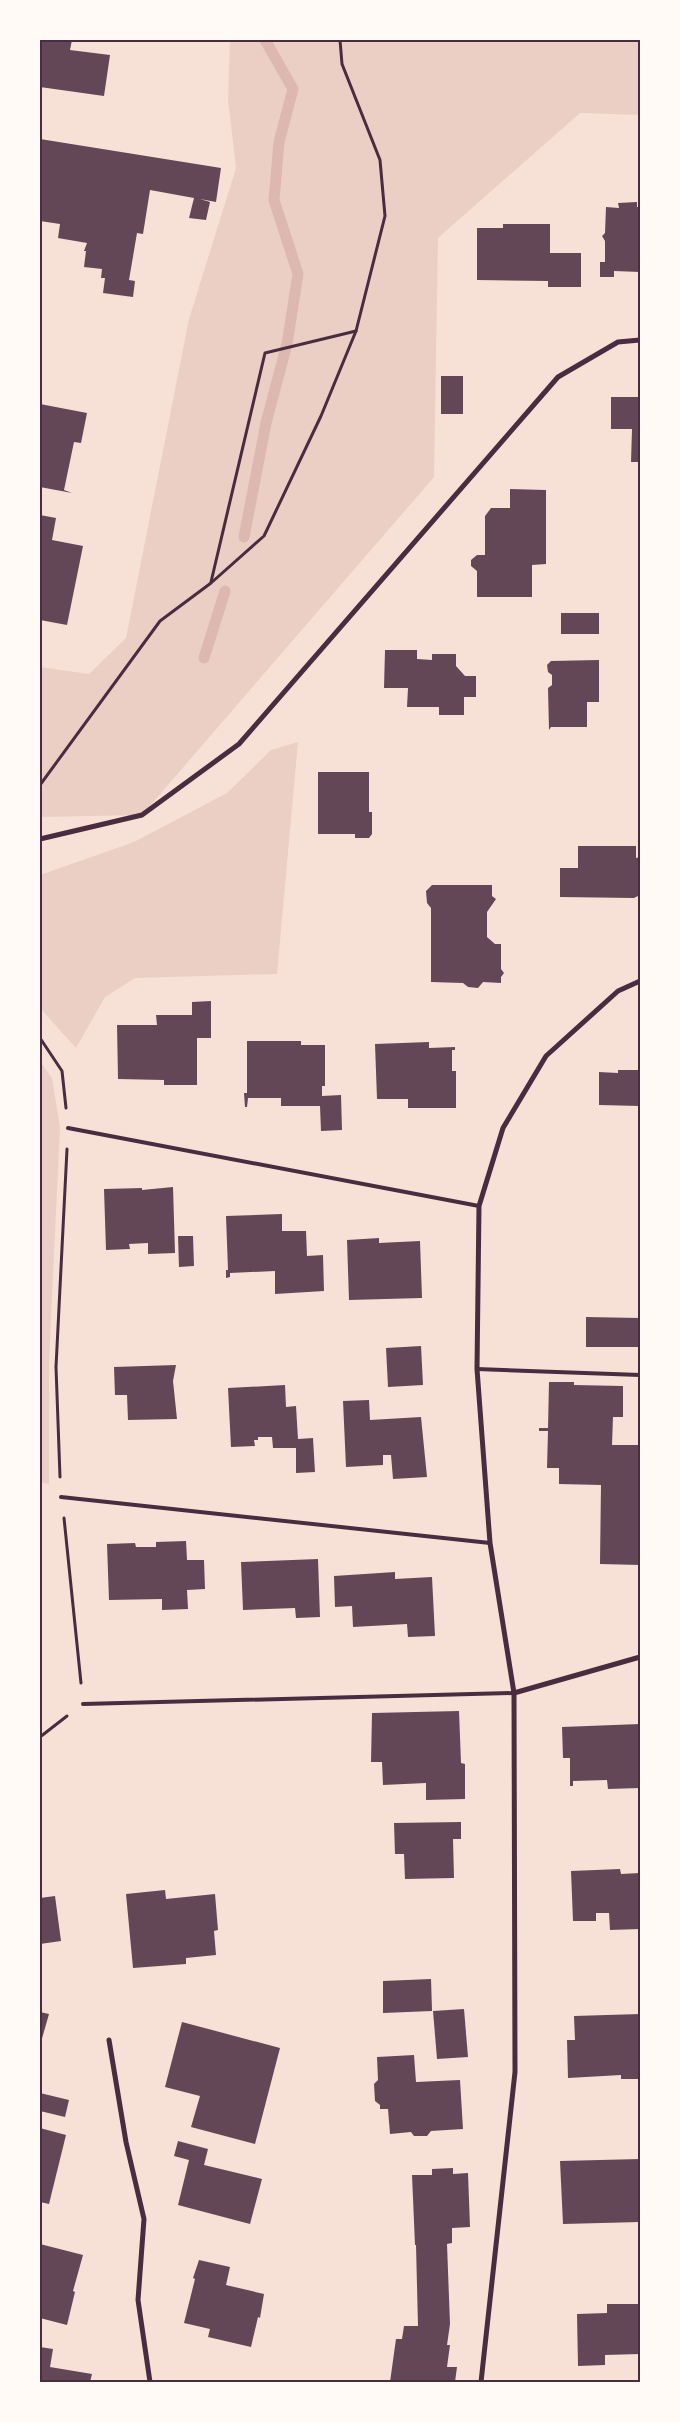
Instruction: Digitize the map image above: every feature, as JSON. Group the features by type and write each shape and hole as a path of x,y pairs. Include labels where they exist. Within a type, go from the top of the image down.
{"street":[{"path":"40,839 142,814 239,744 558,377 618,342 640,340"},
{"path":"481,2382 514,2072 514,1693 490,1543 477,1369 479,1206 503,1128 546,1056 618,991 640,981"},
{"path":"514,1693 640,1657"},
{"path":"109,2040 126,2142 144,2219 138,2300 150,2382"}],"lane":[{"path":"68,1128 479,1206"},
{"path":"477,1369 640,1375"},
{"path":"61,1496 490,1543"},
{"path":"83,1704 514,1693"}],"path":[{"path":"40,785 160,621 210,583 264,536 321,416 356,331 385,216 380,160 342,64 340,40"},
{"path":"210,583 265,353 356,331"},
{"path":"40,1038 62,1071 68,1128 56,1367 61,1496 83,1704 40,1737"}],"shaded area":[{"path":"230,40 640,40 640,115 580,113 438,238 434,477 142,815 40,817 40,667 89,674 126,638 189,319 236,168 228,100"},
{"path":"298,742 277,974 135,978 105,997 76,1048 40,1008 40,875 134,842 227,793 271,750"},
{"path":"40,1061 52,1078 60,1127 49,1362 49,1484 40,1482"}],"building":[{"path":"40,40 72,40 70,50 110,55 104,96 40,87"},
{"path":"40,139 221,168 216,202 200,199 210,202 206,220 189,218 194,198 150,190 143,234 137,233 129,280 135,281 133,297 103,293 105,278 101,278 102,269 84,267 86,251 84,251 87,243 58,238 60,224 40,221"},
{"path":"637,202 637,207 640,207 640,272 614,271 614,277 600,277 600,262 605,262 605,241 602,236 605,233 606,207 619,208 618,203"},
{"path":"503,224 550,224 550,253 581,253 581,287 548,287 548,281 477,280 477,228 503,228"},
{"path":"441,376 463,376 463,414 441,414"},
{"path":"611,397 640,397 640,462 631,462 632,429 611,429"},
{"path":"40,404 87,413 81,443 74,442 64,490 72,493 40,487"},
{"path":"510,489 546,490 546,564 532,565 532,597 477,597 477,571 471,566 471,560 477,555 485,555 485,516 491,508 510,508"},
{"path":"40,515 56,518 52,540 83,546 67,625 40,620"},
{"path":"561,613 599,613 599,634 561,634"},
{"path":"385,650 417,650 417,659 432,660 432,654 456,654 456,666 465,676 476,676 476,697 464,697 464,715 439,715 439,707 407,707 408,688 384,688"},
{"path":"599,660 599,702 587,702 587,727 551,727 549,730 548,688 552,685 552,675 548,672 547,665 551,661"},
{"path":"318,772 369,772 369,812 372,812 372,834 369,838 355,838 355,834 318,834"},
{"path":"578,846 636,846 636,858 640,857 640,895 634,898 560,897 560,868 578,868"},
{"path":"432,885 492,885 492,896 496,899 487,912 487,937 495,944 501,944 501,969 504,973 501,977 501,983 483,982 478,988 468,987 463,983 431,982 431,908 427,903 426,891"},
{"path":"211,1001 211,1038 197,1038 197,1085 164,1085 164,1080 118,1079 117,1025 157,1025 156,1015 192,1015 192,1002"},
{"path":"247,1041 301,1041 301,1045 325,1045 325,1086 322,1086 322,1096 341,1095 342,1130 321,1131 320,1106 281,1106 281,1098 248,1098 247,1107 245,1107 244,1093 247,1093"},
{"path":"429,1042 429,1048 455,1047 455,1050 452,1050 452,1071 456,1071 456,1108 408,1108 408,1099 377,1099 375,1044"},
{"path":"618,1070 640,1070 640,1106 599,1105 599,1072 618,1073"},
{"path":"173,1187 175,1253 148,1254 148,1243 129,1244 130,1249 106,1250 104,1189 142,1188 142,1190"},
{"path":"282,1214 282,1231 306,1231 307,1256 323,1255 324,1291 275,1294 275,1271 230,1273 230,1277 226,1278 226,1270 228,1270 226,1216"},
{"path":"178,1236 193,1236 194,1266 179,1267"},
{"path":"379,1238 379,1243 420,1241 422,1298 349,1300 347,1240"},
{"path":"586,1317 640,1318 640,1347 586,1347"},
{"path":"421,1346 423,1385 388,1387 386,1348"},
{"path":"176,1365 173,1381 177,1419 128,1420 127,1395 115,1395 114,1367"},
{"path":"549,1382 574,1382 574,1385 623,1386 623,1417 613,1417 612,1445 640,1445 640,1565 600,1564 601,1485 559,1484 559,1468 547,1468 548,1431 539,1431 539,1428 548,1428"},
{"path":"285,1385 286,1407 296,1406 298,1439 313,1438 315,1472 296,1473 296,1448 273,1448 272,1437 258,1437 258,1440 254,1440 255,1446 231,1447 228,1388"},
{"path":"369,1400 370,1420 421,1417 427,1477 393,1479 391,1455 383,1455 383,1465 346,1467 343,1401"},
{"path":"186,1541 187,1560 204,1560 205,1589 187,1590 188,1609 162,1610 162,1599 109,1600 107,1544 135,1543 136,1547 156,1547 156,1542"},
{"path":"318,1559 320,1617 296,1618 295,1608 243,1610 241,1562"},
{"path":"395,1572 395,1579 432,1577 435,1636 408,1637 407,1624 353,1627 352,1606 335,1607 334,1576"},
{"path":"459,1711 461,1763 465,1764 465,1799 426,1800 426,1783 383,1785 382,1762 371,1762 372,1713"},
{"path":"640,1724 640,1788 608,1789 607,1780 573,1781 573,1786 570,1786 570,1758 563,1758 562,1727"},
{"path":"461,1822 461,1839 453,1839 454,1878 405,1879 404,1854 395,1854 394,1823"},
{"path":"620,1869 621,1874 640,1873 640,1929 610,1930 609,1913 596,1913 596,1921 573,1921 571,1871"},
{"path":"165,1890 166,1899 215,1894 218,1930 214,1931 216,1955 186,1958 186,1964 133,1968 126,1894"},
{"path":"55,1896 61,1941 40,1944 40,1898"},
{"path":"431,1979 432,2011 383,2013 383,1981"},
{"path":"464,2009 468,2057 437,2059 433,2011"},
{"path":"40,2012 49,2014 41,2042 40,2042"},
{"path":"640,2014 640,2079 621,2079 621,2075 568,2078 567,2040 575,2040 574,2016"},
{"path":"182,2022 280,2048 255,2144 191,2127 200,2096 165,2087"},
{"path":"414,2055 416,2082 460,2080 463,2129 431,2131 427,2136 414,2136 411,2132 390,2134 388,2109 380,2109 380,2105 375,2101 374,2084 378,2080 377,2057"},
{"path":"40,2093 69,2100 65,2117 40,2111"},
{"path":"40,2128 66,2135 49,2204 40,2202"},
{"path":"178,2141 208,2149 204,2165 262,2179 250,2224 178,2205 189,2160 174,2156"},
{"path":"640,2159 640,2222 563,2224 560,2161"},
{"path":"453,2168 453,2174 468,2173 470,2227 452,2228 452,2243 447,2244 450,2324 447,2345 450,2345 447,2367 457,2367 455,2382 390,2382 396,2339 402,2339 404,2326 418,2326 412,2175 432,2175 432,2169"},
{"path":"40,2244 83,2255 73,2291 75,2292 67,2325 40,2318"},
{"path":"199,2260 230,2267 226,2285 264,2294 260,2318 258,2317 251,2347 208,2337 210,2329 184,2323 195,2279 193,2278"},
{"path":"607,2304 640,2304 640,2354 605,2355 605,2365 578,2366 577,2314 607,2313"},
{"path":"40,2347 53,2349 50,2367 92,2374 90,2382 40,2382"}],"waterway":[{"path":"244,537 266,423 287,344 298,274 274,200 279,142 293,89 265,40"},
{"path":"204,658 225,591"}]}
